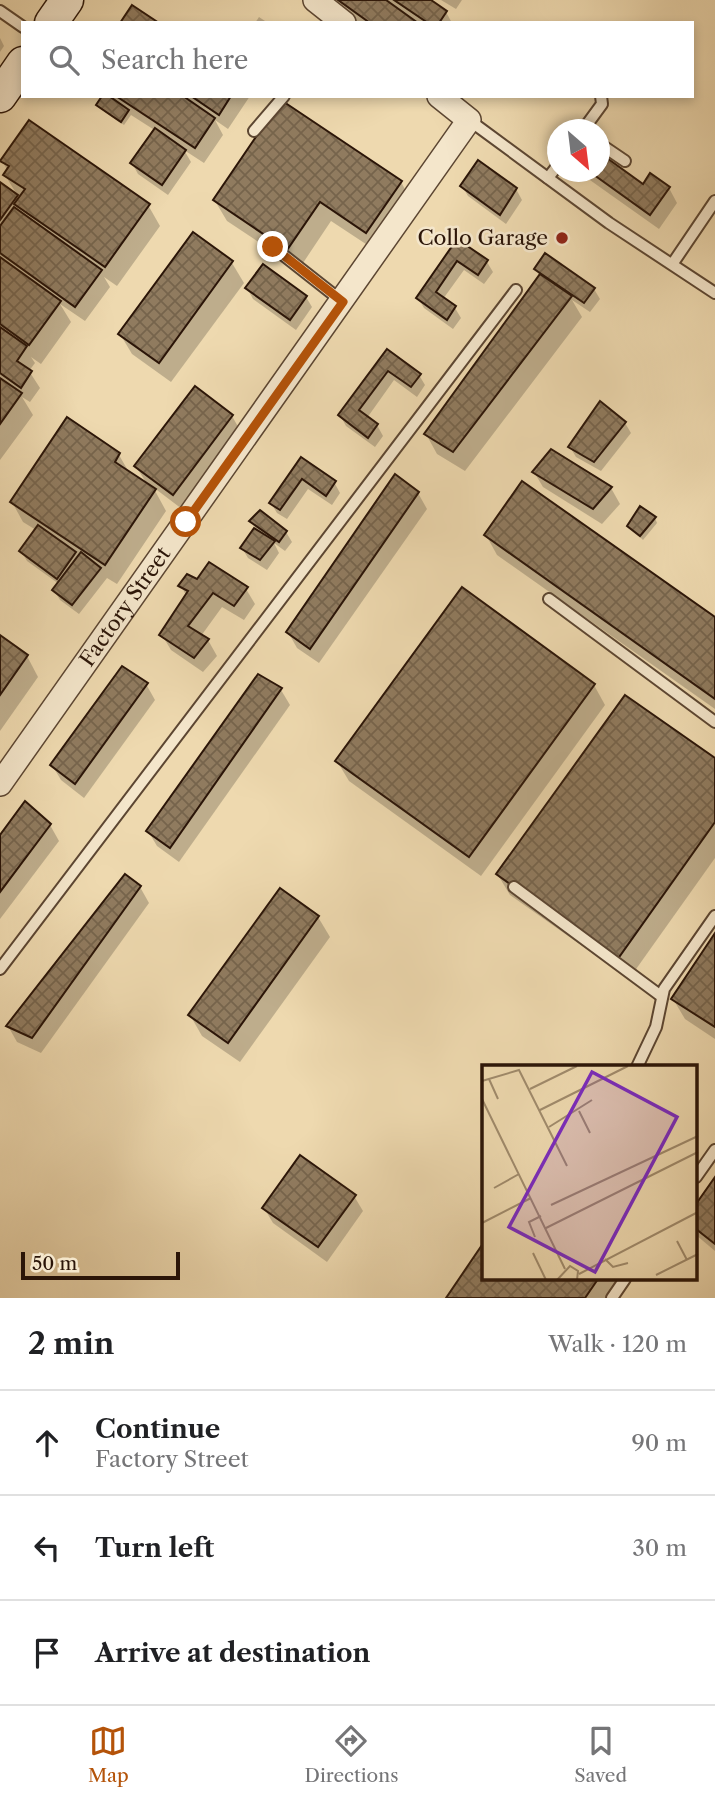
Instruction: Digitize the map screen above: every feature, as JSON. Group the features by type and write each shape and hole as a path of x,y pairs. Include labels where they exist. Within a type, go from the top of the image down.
{"main road":[{"path":"0,96 21,66"}],"street":[{"path":"315,0 341,21"},
{"path":"442,98 469,120"},
{"name":"Factory Street","path":"0,784 469,120"}],"lane":[{"path":"0,11 21,26"},
{"path":"254,131 282,98"},
{"path":"591,119 602,104 601,98"},
{"path":"469,120 547,177"},
{"path":"610,151 625,161"},
{"path":"554,182 715,293"},
{"path":"673,263 715,201"},
{"path":"273,247 343,302"},
{"path":"0,969 516,290"},
{"path":"549,599 715,722"},
{"path":"514,887 661,996"},
{"path":"638,1065 656,1027 661,996 715,916"},
{"path":"698,1174 715,1150"},
{"path":"612,1298 624,1280"}],"building":[{"path":"338,0 386,0 415,21 367,21"},
{"path":"394,0 431,0 447,11 440,21 425,21"},
{"path":"132,5 156,21 121,21"},
{"path":"101,98 112,98 129,110 121,122 96,105"},
{"path":"119,98 186,98 215,118 195,148"},
{"path":"194,98 230,98 219,115"},
{"path":"281,100 402,181 366,233 320,202 287,250 213,200"},
{"path":"29,120 150,204 105,267 14,204 25,189 3,175 9,166 0,161"},
{"path":"155,128 186,150 162,185 130,163"},
{"path":"478,160 517,188 500,215 460,186"},
{"path":"610,160 643,184 650,173 670,187 650,215 604,182 610,182"},
{"path":"0,182 18,195 0,220"},
{"path":"14,207 102,270 75,307 0,253 0,226"},
{"path":"193,232 233,261 159,363 118,334"},
{"path":"457,239 488,260 478,275 457,261 436,292 456,306 447,320 416,298"},
{"path":"545,253 595,288 584,303 534,269"},
{"path":"0,257 61,301 29,345 0,324"},
{"path":"263,264 307,296 290,320 245,288"},
{"path":"540,274 572,296 453,452 424,434"},
{"path":"0,327 27,346 17,361 32,371 21,388 0,373"},
{"path":"387,349 421,374 411,387 388,371 359,410 378,424 368,438 338,415"},
{"path":"0,378 22,393 0,424"},
{"path":"195,386 233,415 173,495 134,466"},
{"path":"600,401 626,422 594,462 568,447"},
{"path":"67,417 120,453 115,462 156,489 105,565 10,502"},
{"path":"551,449 612,487 593,509 532,472"},
{"path":"301,457 336,481 326,496 302,479 280,510 269,503"},
{"path":"395,474 419,492 310,649 286,632"},
{"path":"522,481 715,617 715,699 484,535"},
{"path":"640,506 656,517 640,536 627,526"},
{"path":"260,510 287,531 279,542 249,521"},
{"path":"38,525 76,552 57,579 19,551"},
{"path":"254,528 275,541 260,560 240,548"},
{"path":"81,552 101,568 72,605 52,590"},
{"path":"209,562 248,587 234,606 213,593 188,626 209,639 194,658 159,635 188,591 178,586 187,574 197,579"},
{"path":"462,587 595,684 469,857 335,761"},
{"path":"0,635 28,655 0,695"},
{"path":"122,666 148,683 75,784 50,765"},
{"path":"258,674 282,688 170,848 146,831"},
{"path":"625,695 715,758 715,822 617,960 496,874"},
{"path":"25,801 51,824 0,892 0,835"},
{"path":"125,874 141,886 32,1038 6,1026"},
{"path":"280,888 319,916 228,1043 188,1015"},
{"path":"715,933 715,1027 671,999"},
{"path":"300,1155 356,1195 318,1247 262,1208"},
{"path":"715,1177 715,1244 698,1231 698,1201"},
{"path":"482,1245 482,1280 597,1280 585,1298 446,1298"}],"place":[{"name":"Collo Garage","path":"562,238"}],"route":[{"path":"186,522 343,302 273,247"}]}
